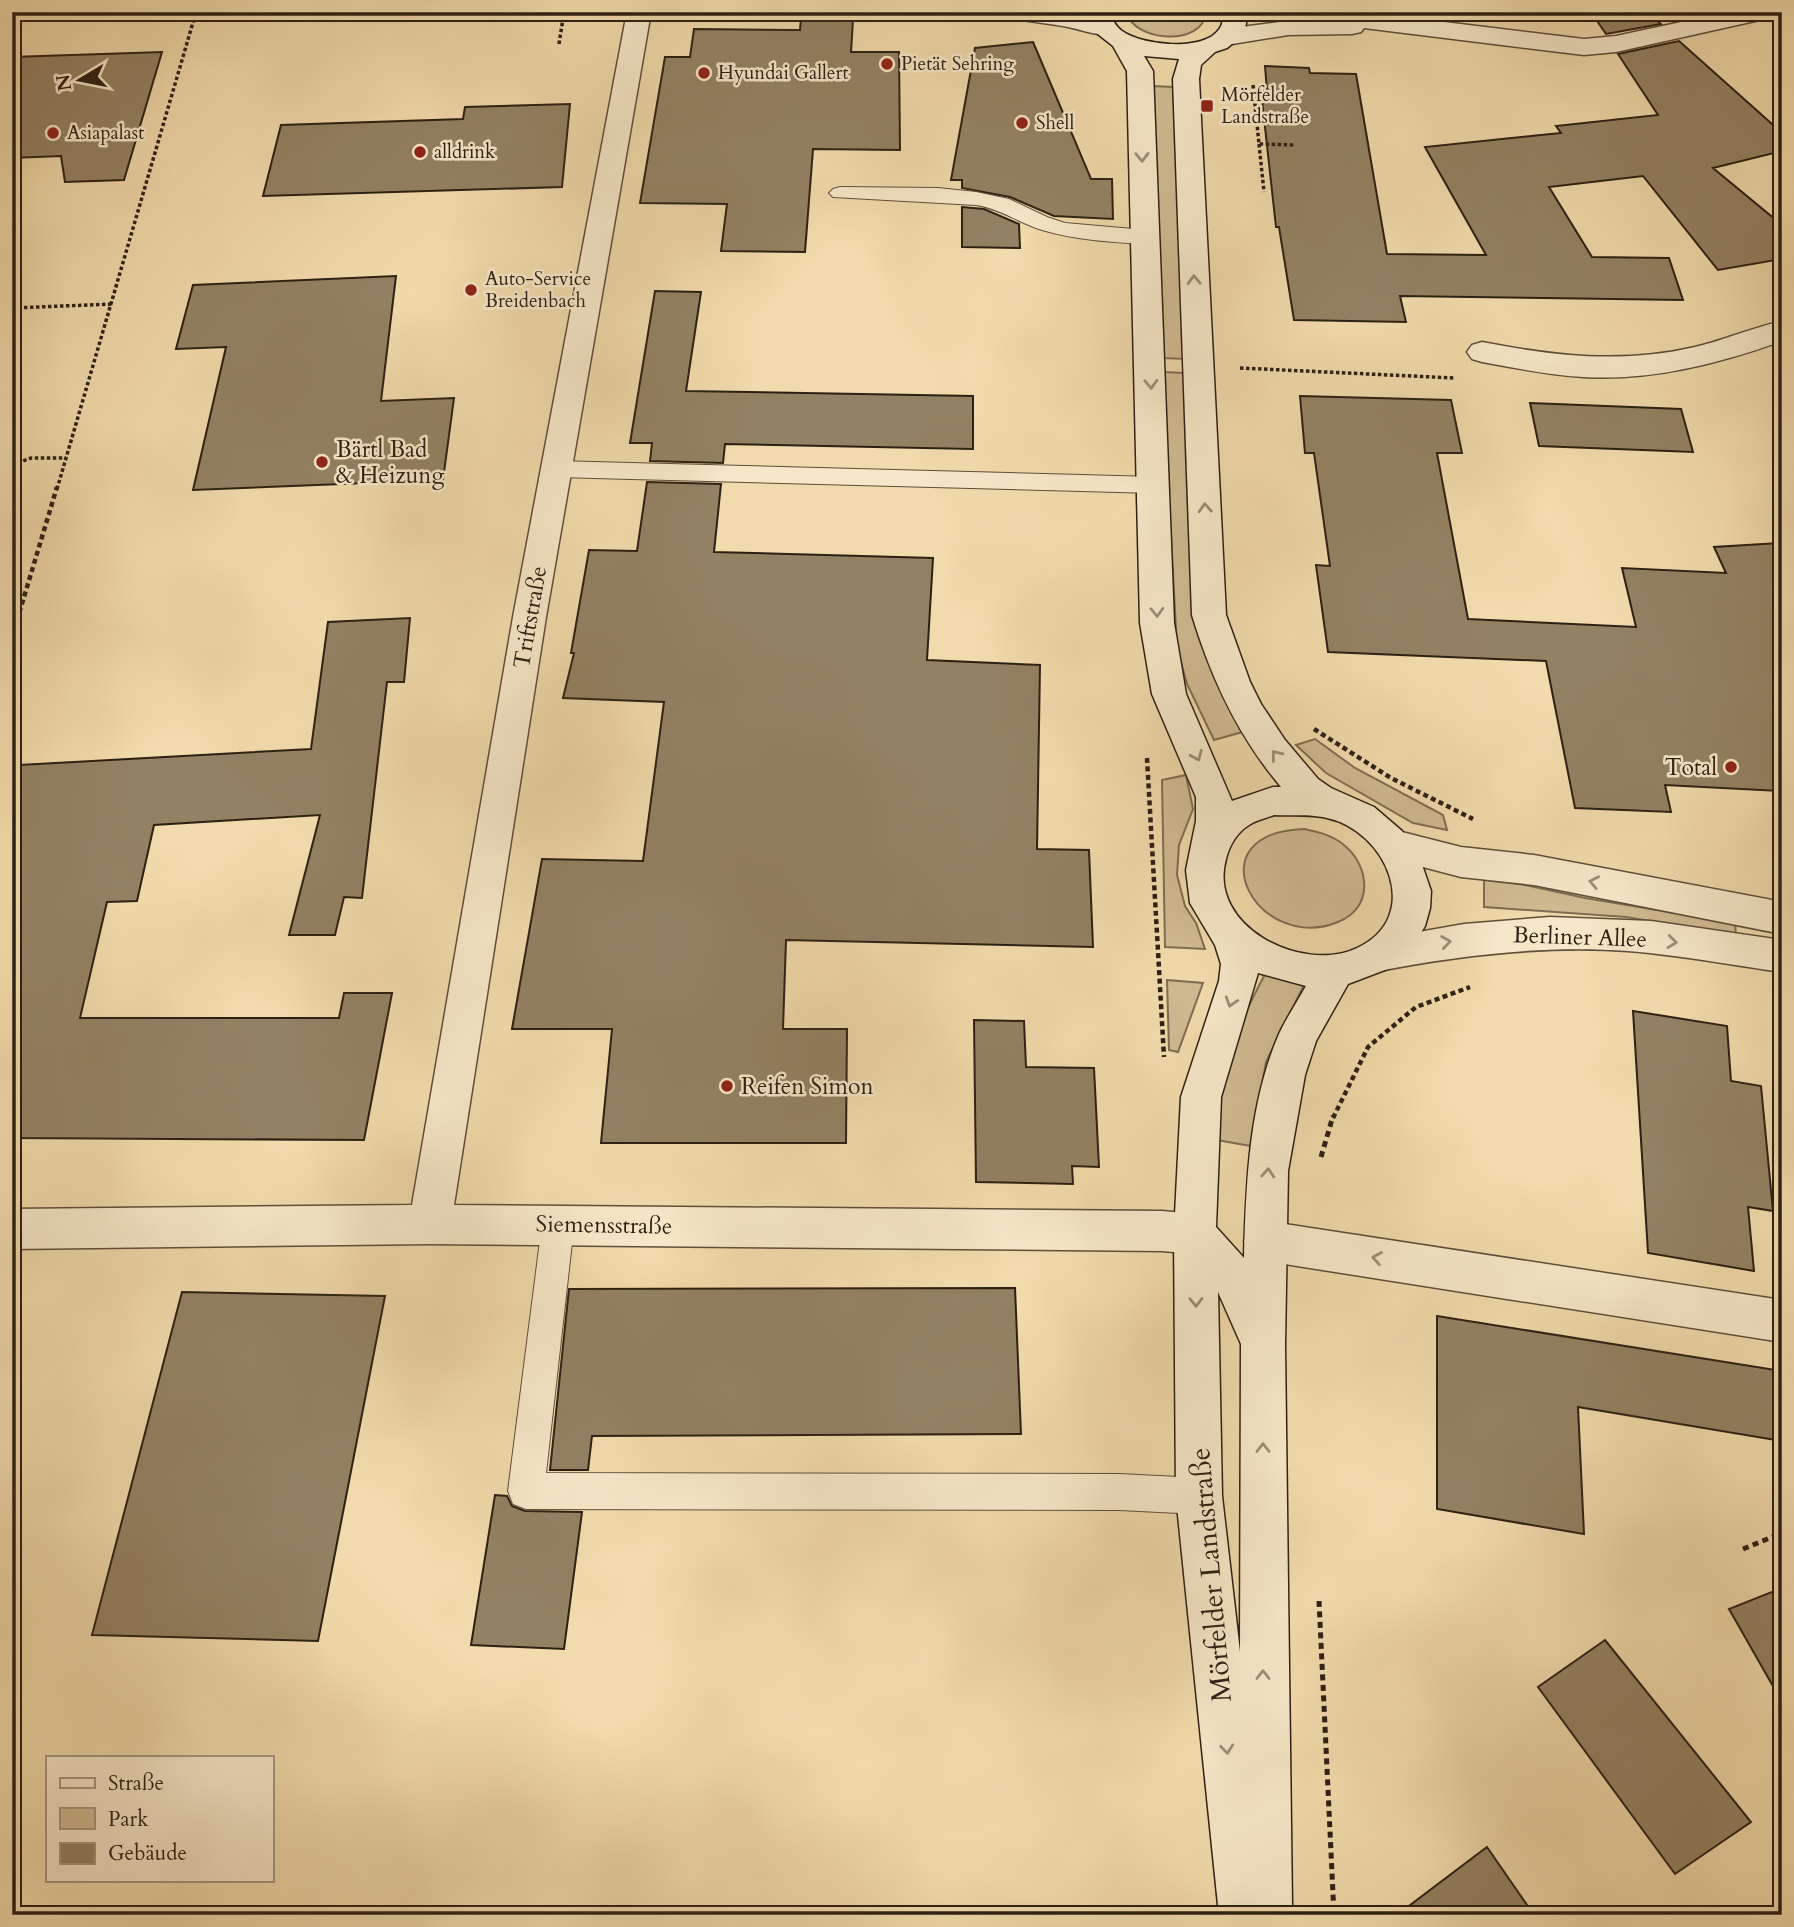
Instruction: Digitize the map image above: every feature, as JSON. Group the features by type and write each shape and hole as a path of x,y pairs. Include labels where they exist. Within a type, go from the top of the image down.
{"street":[{"name":"Triftstraße","path":"430,1224 470,964 597,228 639,12"},
{"path":"1015,12 1108,27 1168,52 1288,28 1342,28 1382,24"},
{"name":"Mörfelder Landstraße","path":"1236,12 1233,29 1189,63 1186,79 1209,615 1230,679 1246,711 1267,744 1292,774 1324,803"},
{"path":"1323,12 1382,24 1571,46 1597,46 1763,12 1782,30"},
{"name":"Mörfelder Landstraße","path":"1108,27 1140,71 1155,485 1157,623 1168,694 1214,797 1214,821 1208,846 1202,872 1205,892 1213,912 1231,936 1257,954 1288,967 1336,970 1355,966 1379,955 1397,939 1411,909 1410,876 1394,845 1363,818 1324,803 1291,799 1258,804 1231,818 1218,830 1208,846"},
{"path":"1482,352 1544,364 1599,368 1652,365 1712,353 1782,330"},
{"name":"Berliner Allee","path":"1394,845 1461,862 1534,870 1782,918"},
{"name":"Berliner Allee","path":"1379,955 1480,937 1551,932 1610,934 1782,956"},
{"name":"Mörfelder Landstraße","path":"1231,936 1240,964 1238,981 1201,1097 1195,1234 1199,1496 1245,1915"},
{"name":"Mörfelder Landstraße","path":"1266,1915 1263,1345 1267,1171 1285,1075 1298,1036 1336,970"},
{"name":"Siemensstraße","path":"12,1229 430,1224 1162,1231 1195,1234"},
{"name":"Mörfelder Landstraße","path":"1195,1234 1236,1281 1263,1345"},
{"path":"1265,1241 1782,1321"}],"lane":[{"path":"840,193 976,198 999,202 1021,210 1036,221 1066,230 1145,237"},
{"path":"556,469 1155,485"},
{"path":"558,1225 526,1491 1119,1492 1199,1496"}],"path":[{"path":"12,637 113,304 195,12"},
{"path":"559,44 564,12"},
{"path":"1253,85 1264,192"},
{"path":"1259,144 1295,145"},
{"path":"12,308 113,304"},
{"path":"1237,368 1450,379 1468,372 1482,352"},
{"path":"12,465 31,458 66,458"},
{"path":"1305,722 1339,748 1420,796 1484,823"},
{"path":"1320,1163 1328,1127 1368,1047 1416,1007 1481,982"},
{"path":"1743,1549 1782,1534"}],"green space":[{"path":"1126,12 1206,13 1202,24 1193,31 1181,36 1168,36 1141,30"},
{"path":"1153,86 1173,87 1186,359 1163,358"},
{"path":"1162,372 1185,373 1198,624 1246,731 1214,740 1187,684 1177,647"},
{"path":"1315,739 1355,768 1443,815 1447,830 1413,823 1326,773 1296,745"},
{"path":"1186,775 1193,809 1179,845 1177,875 1185,906 1196,923 1205,949 1165,947 1162,780"},
{"path":"1304,829 1325,834 1344,845 1359,864 1364,886 1363,897 1350,916 1338,922 1309,928 1283,922 1262,908 1248,889 1244,869 1250,850 1270,835"},
{"path":"1484,876 1585,898 1735,923 1736,935 1626,917 1484,907"},
{"path":"1265,974 1304,985 1266,1062 1251,1146 1211,1139 1233,1037"},
{"path":"1167,980 1203,983 1178,1052 1169,1050"}],"building":[{"path":"1591,12 1648,12 1661,24 1606,34"},
{"path":"801,18 853,19 851,52 899,52 900,150 813,149 805,252 721,251 727,204 640,203 665,57 690,57 694,29 800,30"},
{"path":"1679,41 1782,133 1782,151 1713,168 1782,225 1782,259 1718,270 1643,176 1549,187 1592,257 1669,258 1683,300 1400,296 1406,322 1294,320 1279,227 1276,227 1261,91 1267,91 1265,66 1309,68 1310,73 1356,74 1387,254 1486,255 1425,147 1561,133 1556,126 1658,115 1618,54"},
{"name":"Shell","path":"1033,42 1091,179 1112,179 1113,219 1054,216 1010,197 962,188 962,180 951,180 975,48"},
{"path":"162,52 124,180 65,182 61,156 12,158 12,57"},
{"name":"alldrink","path":"570,104 562,187 263,196 281,125 463,119 465,107"},
{"path":"962,207 984,209 1019,224 1020,248 962,247"},
{"path":"396,276 381,401 454,398 443,480 193,490 226,347 176,349 193,285"},
{"path":"655,291 701,292 686,391 973,396 973,449 725,444 723,463 650,461 652,443 630,443"},
{"path":"1300,396 1451,400 1462,453 1437,453 1468,619 1636,627 1622,568 1726,573 1714,547 1782,543 1782,791 1665,785 1671,812 1575,808 1546,661 1328,652 1316,565 1330,566 1314,453 1305,453"},
{"path":"1530,403 1681,409 1693,452 1539,446"},
{"path":"647,482 721,484 714,552 933,558 927,660 1040,665 1037,849 1089,850 1093,947 786,940 783,1029 847,1029 846,1143 601,1143 612,1029 512,1029 542,859 643,861 664,702 563,698 574,653 571,653 589,550 637,551"},
{"path":"410,618 404,682 387,682 362,898 344,897 335,935 289,935 320,815 154,825 137,901 107,902 80,1018 339,1018 344,993 392,993 364,1140 12,1138 12,793 19,765 311,749 328,622"},
{"path":"1633,1011 1727,1026 1731,1081 1761,1086 1773,1211 1748,1207 1754,1271 1648,1253"},
{"path":"974,1020 1024,1021 1026,1067 1094,1068 1099,1167 1072,1166 1073,1184 976,1182"},
{"path":"1015,1288 1021,1434 592,1436 588,1470 550,1470 569,1289"},
{"path":"182,1292 385,1296 318,1641 92,1635"},
{"path":"1437,1316 1782,1371 1782,1441 1578,1407 1584,1534 1437,1509"},
{"path":"495,1495 507,1496 512,1506 525,1511 582,1512 564,1649 471,1645"},
{"path":"1782,1588 1782,1702 1729,1609"},
{"path":"1605,1640 1751,1822 1675,1874 1538,1687"},
{"path":"1487,1847 1534,1915 1397,1915"}],"place":[{"name":"Pietät Sehring","path":"887,64"},
{"name":"Hyundai Gallert","path":"704,73"},
{"name":"Mörfelder Landstraße","path":"1207,106"},
{"name":"Shell","path":"1022,123"},
{"name":"Asiapalast","path":"53,133"},
{"name":"alldrink","path":"420,152"},
{"name":"Auto-Service Breidenbach","path":"471,290"},
{"name":"Bärtl Bad & Heizung","path":"322,462"},
{"name":"Total","path":"1731,767"},
{"name":"Reifen Simon","path":"727,1086"}]}
